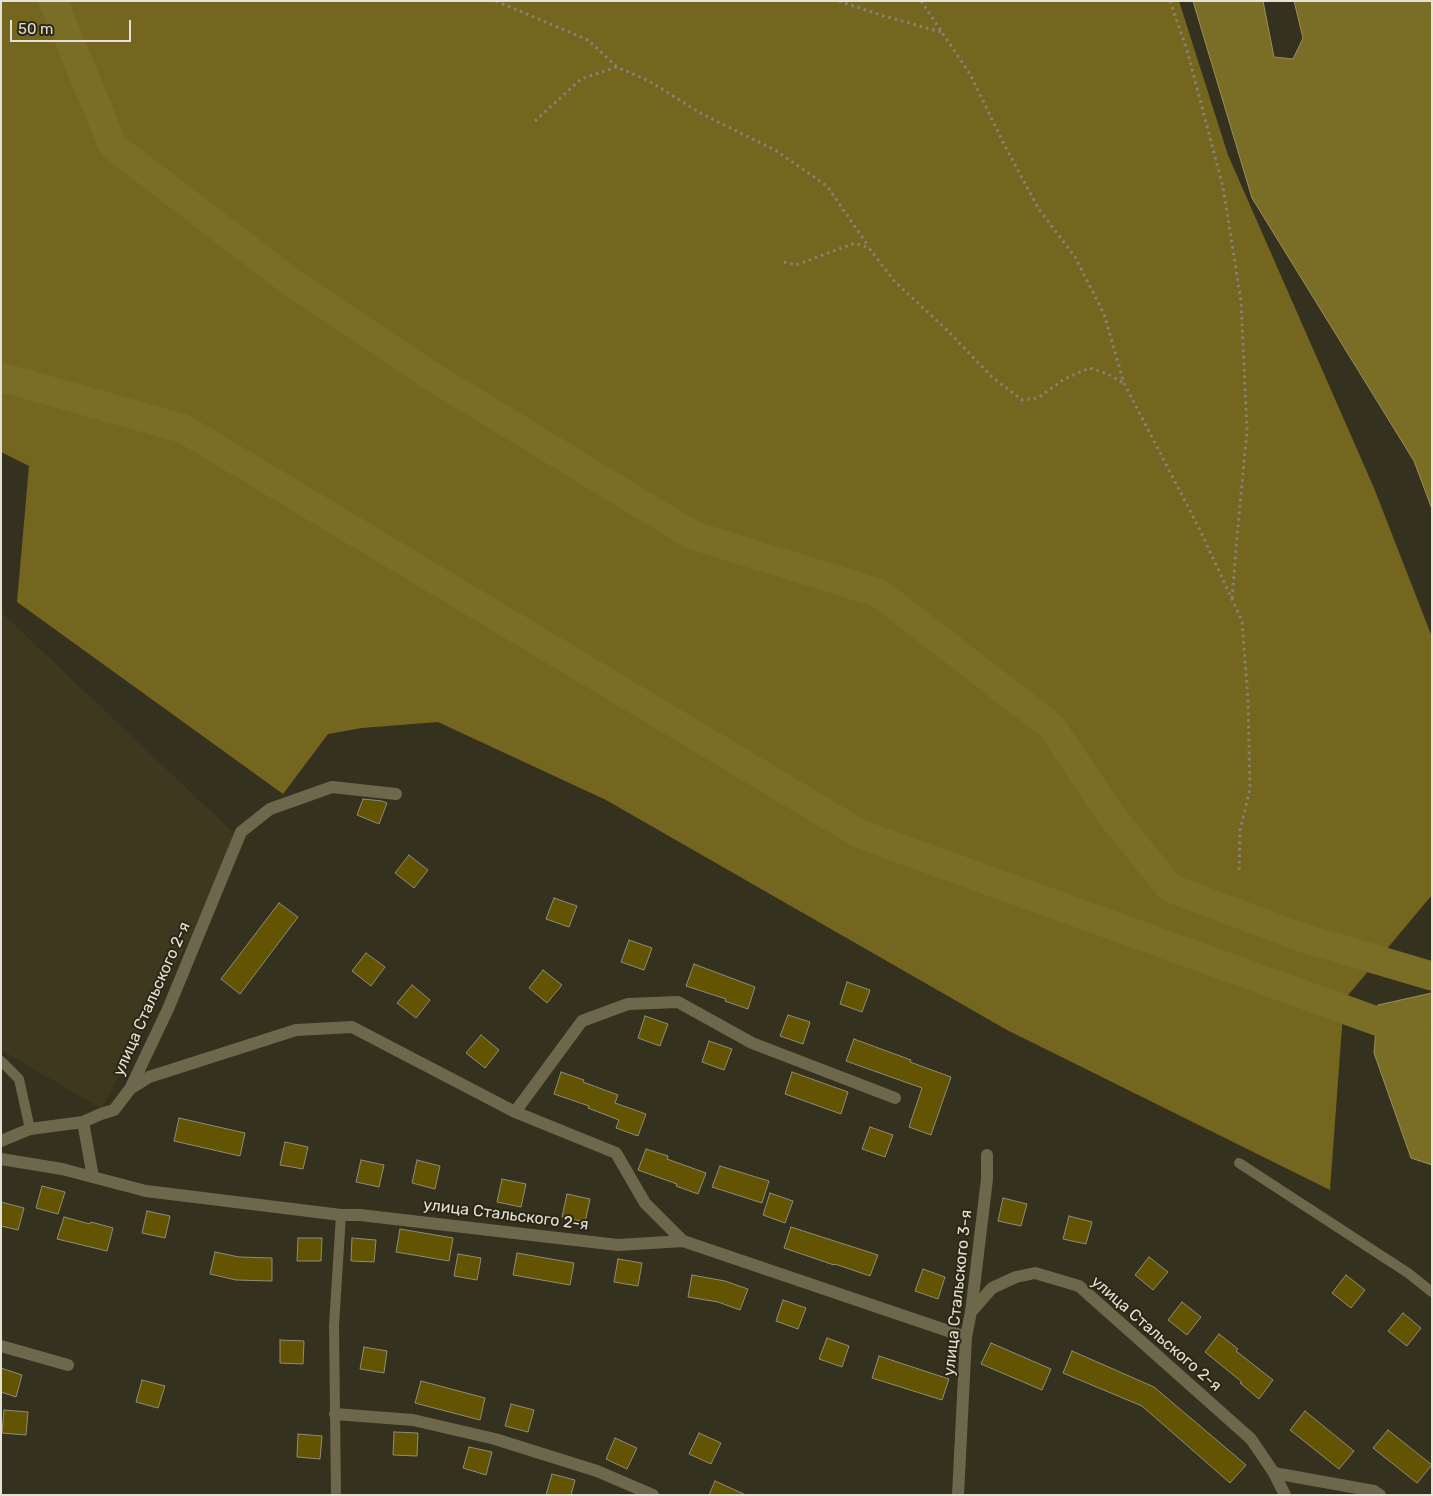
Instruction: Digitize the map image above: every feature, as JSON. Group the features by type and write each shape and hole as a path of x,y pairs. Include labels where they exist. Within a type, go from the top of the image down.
{"street":[{"name":"улица Стальского 2-я","path":"130,1089 168,1009 241,832 270,809 332,787 396,794"},
{"path":"515,1112 582,1021 628,1004 678,1002 752,1043 895,1098"},
{"name":"улица Стальского 2-я","path":"130,1089 149,1078 296,1030 352,1027 515,1112 616,1154 645,1202 683,1241"},
{"path":"1,1141 30,1129 83,1122 114,1110 130,1089"},
{"path":"83,1122 93,1177"},
{"name":"улица Стальского 3-я","path":"958,1495 966,1337 971,1312 987,1179 987,1155"},
{"name":"улица Стальского 2-я","path":"1,1160 62,1169 146,1191 341,1215 369,1216 618,1245 683,1241 966,1337"},
{"name":"улица Стальского 2-я","path":"971,1312 992,1288 1016,1277 1035,1274 1079,1286 1251,1439 1274,1473 1285,1495"},
{"path":"1,1346 68,1365"},
{"path":"335,1414 413,1420 496,1439 597,1471 652,1495"},
{"path":"1274,1473 1374,1491 1380,1495"}],"lane":[{"path":"1,1061 18,1078 30,1129"},
{"path":"1239,1163 1408,1273 1432,1292"},
{"path":"336,1495 334,1326 341,1215"}],"path":[{"path":"496,1 588,40 618,68 649,81 702,114 775,150 827,186 869,248 895,282 946,329 991,376 1022,400 1038,398 1064,379 1090,368 1108,374 1124,384"},
{"path":"839,1 941,32"},
{"path":"921,1 970,74 1038,208 1075,257 1104,314 1124,384 1200,530 1242,621 1248,700 1250,790 1240,830 1239,871"},
{"path":"1170,1 1187,50 1222,187 1241,301 1247,430 1232,599"},
{"path":"535,121 581,79 618,68"},
{"path":"784,262 796,265 854,243 869,248"}],"shaded area":[{"path":"1,1 1179,1 1228,155 1374,488 1432,637 1432,895 1344,1000 1330,1190 1007,1030 606,800 438,722 362,728 328,734 283,794 17,602 29,466 1,452"},
{"path":"1193,1 1263,1 1274,57 1293,59 1303,38 1294,1 1432,1 1432,509 1414,461 1252,198"},
{"path":"1,612 240,839 102,1109 1,1050"},
{"path":"1432,993 1432,1165 1411,1158 1374,1053 1378,1005"}],"building":[{"path":"363,799 387,803 379,824 357,815"},
{"path":"409,855 428,870 414,888 395,873"},
{"path":"554,898 577,906 569,927 546,919"},
{"path":"279,903 298,917 240,994 221,979"},
{"path":"629,940 652,948 644,970 621,962"},
{"path":"366,953 385,967 371,986 352,971"},
{"path":"694,964 755,987 748,1009 725,1001 726,999 686,986"},
{"path":"543,970 562,985 547,1003 529,988"},
{"path":"847,982 870,990 862,1012 840,1004"},
{"path":"412,985 430,1000 416,1018 397,1003"},
{"path":"788,1015 810,1022 803,1044 780,1036"},
{"path":"645,1016 668,1024 660,1046 638,1038"},
{"path":"481,1035 499,1050 485,1068 466,1053"},
{"path":"854,1039 951,1077 931,1135 909,1127 922,1088 846,1061"},
{"path":"709,1041 732,1049 724,1070 702,1062"},
{"path":"561,1072 618,1095 615,1103 646,1114 638,1136 616,1128 619,1120 588,1108 589,1106 554,1094"},
{"path":"792,1072 848,1092 841,1114 785,1094"},
{"path":"179,1118 245,1133 240,1156 174,1141"},
{"path":"870,1127 893,1135 885,1157 862,1149"},
{"path":"285,1142 308,1147 303,1169 280,1165"},
{"path":"646,1149 668,1156 667,1159 706,1173 698,1194 638,1170"},
{"path":"361,1160 384,1165 379,1187 356,1182"},
{"path":"417,1160 440,1166 435,1189 412,1183"},
{"path":"720,1166 769,1181 762,1203 712,1187"},
{"path":"502,1179 526,1184 521,1207 497,1202"},
{"path":"42,1186 65,1192 58,1214 36,1208"},
{"path":"770,1193 793,1201 785,1223 763,1215"},
{"path":"567,1194 590,1199 585,1222 562,1217"},
{"path":"1003,1198 1027,1204 1021,1226 998,1221"},
{"path":"1,1202 24,1208 18,1230 1,1226"},
{"path":"147,1211 170,1216 165,1238 142,1233"},
{"path":"1069,1216 1092,1222 1086,1244 1063,1239"},
{"path":"64,1217 113,1228 107,1251 57,1239"},
{"path":"791,1227 878,1255 870,1276 784,1248"},
{"path":"400,1229 453,1238 449,1261 396,1252"},
{"path":"298,1238 322,1238 321,1261 297,1261"},
{"path":"352,1238 376,1240 374,1262 351,1261"},
{"path":"215,1252 239,1257 272,1258 272,1281 236,1280 210,1274"},
{"path":"517,1253 574,1263 570,1285 513,1275"},
{"path":"458,1254 481,1258 477,1280 454,1276"},
{"path":"1149,1257 1168,1272 1153,1290 1135,1275"},
{"path":"618,1259 642,1263 638,1286 614,1282"},
{"path":"923,1269 945,1277 938,1299 915,1291"},
{"path":"692,1275 725,1281 748,1289 740,1310 718,1302 688,1297"},
{"path":"1346,1275 1365,1290 1351,1308 1332,1293"},
{"path":"783,1300 806,1308 798,1329 776,1321"},
{"path":"1182,1302 1201,1317 1187,1335 1168,1320"},
{"path":"1403,1313 1421,1328 1407,1346 1388,1331"},
{"path":"1219,1334 1238,1349 1236,1351 1273,1380 1259,1399 1240,1383 1242,1382 1205,1352"},
{"path":"827,1338 849,1346 842,1367 819,1359"},
{"path":"280,1340 304,1341 303,1364 280,1363"},
{"path":"991,1343 1051,1369 1042,1390 981,1364"},
{"path":"364,1347 387,1351 384,1373 360,1369"},
{"path":"1072,1351 1154,1387 1246,1465 1230,1483 1142,1406 1063,1373"},
{"path":"879,1356 949,1379 942,1400 872,1378"},
{"path":"1,1368 22,1375 16,1397 1,1392"},
{"path":"142,1380 165,1386 158,1408 136,1402"},
{"path":"421,1381 485,1398 480,1420 415,1403"},
{"path":"511,1404 534,1410 528,1432 505,1426"},
{"path":"4,1410 28,1412 26,1435 2,1433"},
{"path":"1305,1411 1354,1451 1339,1469 1290,1430"},
{"path":"1388,1430 1432,1465 1417,1483 1373,1448"},
{"path":"394,1432 418,1433 417,1456 393,1455"},
{"path":"699,1433 721,1443 711,1464 689,1454"},
{"path":"298,1434 322,1436 320,1459 297,1457"},
{"path":"615,1438 637,1448 627,1469 606,1459"},
{"path":"469,1447 492,1452 486,1475 463,1468"},
{"path":"552,1474 575,1480 571,1495 546,1495"},
{"path":"715,1481 746,1495 709,1495"}],"waterway":[{"path":"53,1 113,146 291,282 428,374 692,535 879,593 1051,726 1111,815 1170,888 1300,937 1432,976"},
{"path":"1,377 184,429 860,834 1432,1041"}]}
